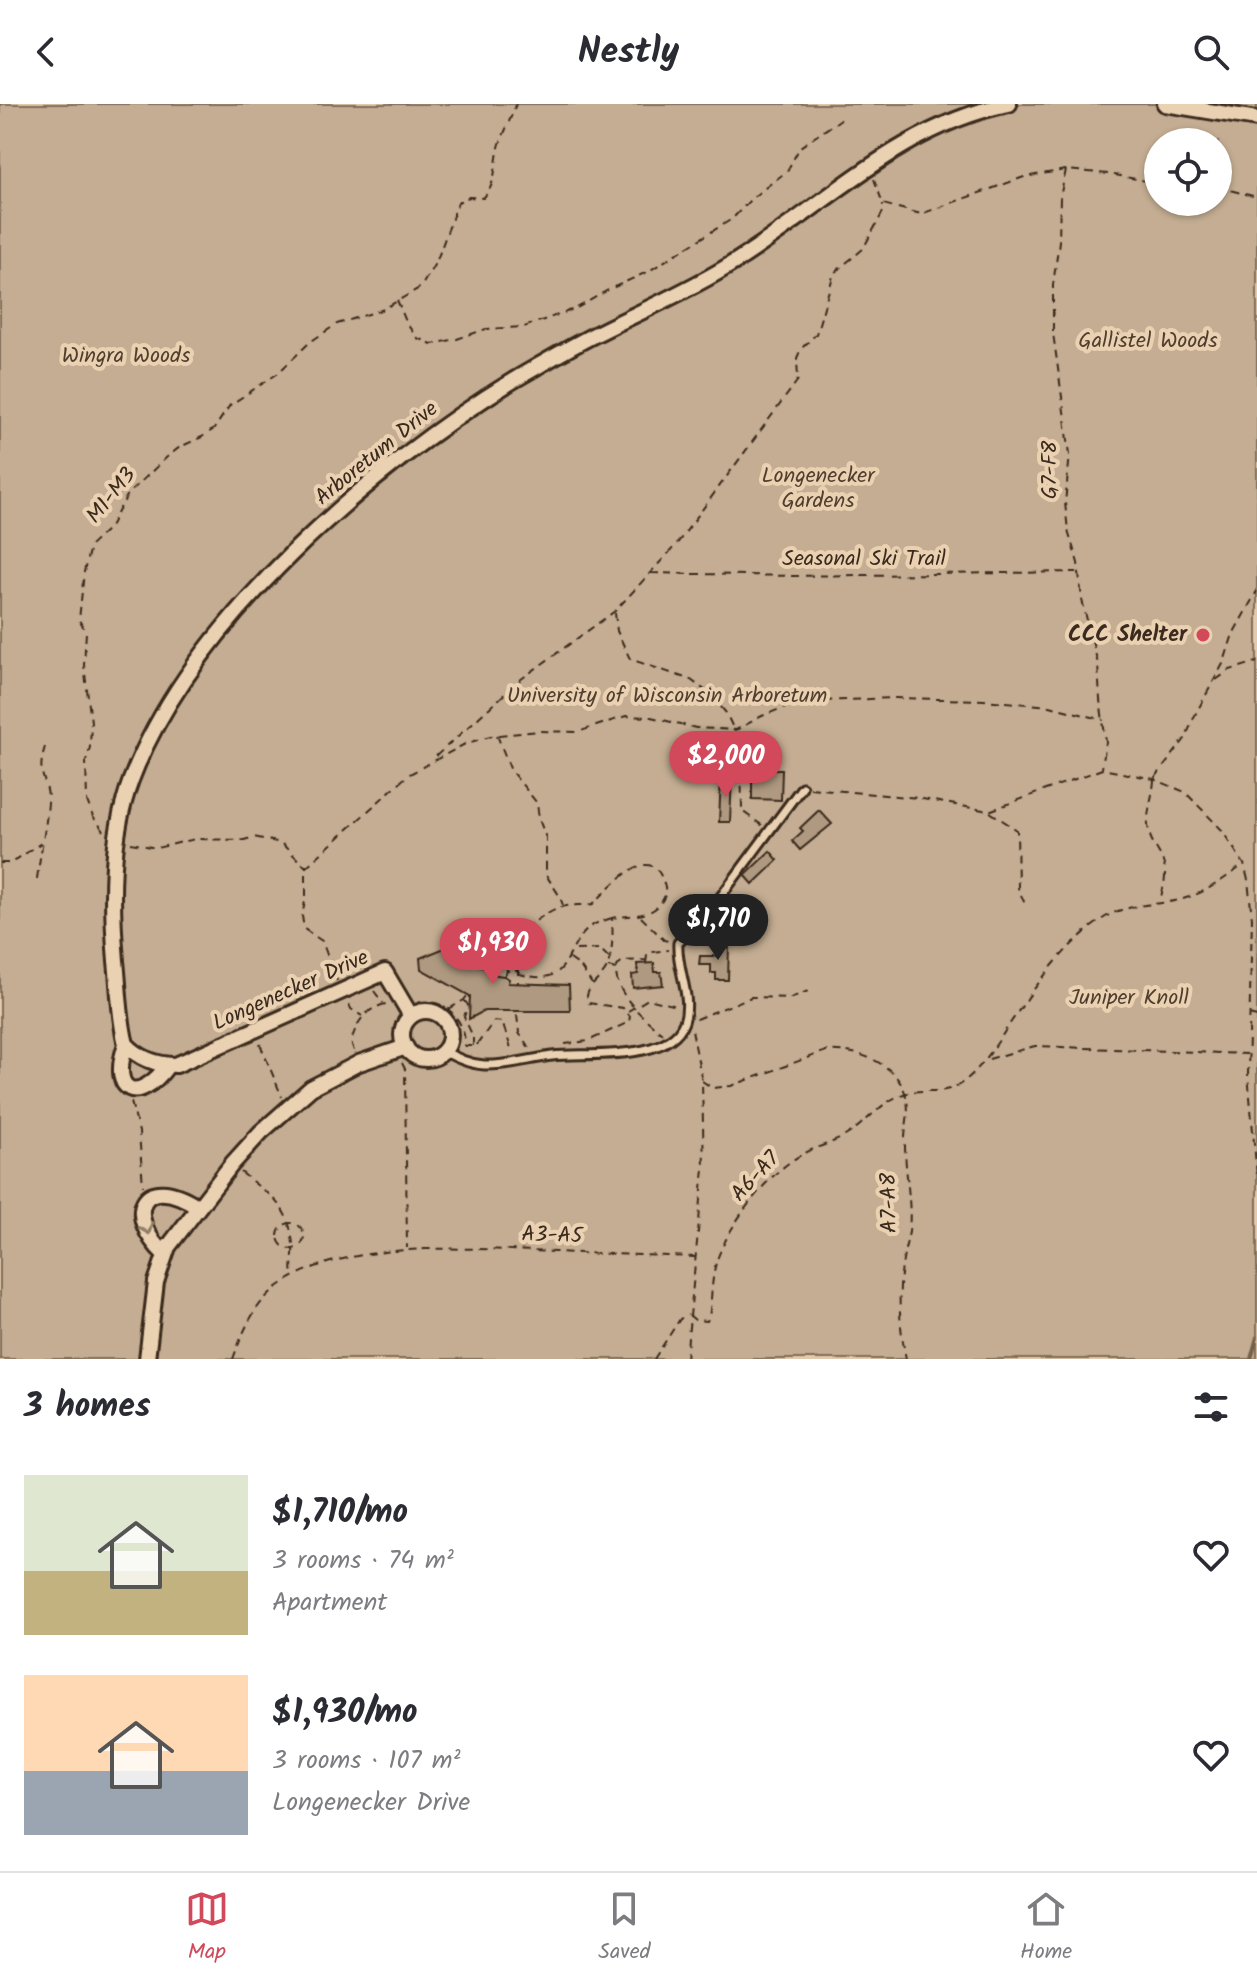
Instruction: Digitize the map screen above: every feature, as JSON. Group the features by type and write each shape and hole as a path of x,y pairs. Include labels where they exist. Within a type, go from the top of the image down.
{"street":[{"name":"Arboretum Drive","path":"128,1089 121,1072 126,1044 113,925 112,836 130,782 168,707 195,665 257,589 356,495 441,428 512,382 597,333 671,298 732,264 900,146 947,123 1009,104"},
{"path":"1165,104 1257,119"},
{"name":"Longenecker Drive","path":"168,1065 195,1058 385,972 407,1010"},
{"path":"147,1359 152,1305 165,1255 197,1206 287,1107 311,1088 359,1063 401,1048 424,1059 438,1055 450,1037 446,1022 434,1012 407,1010 401,1048"},
{"path":"126,1044 146,1060 168,1065 150,1086 137,1091 128,1089"},
{"path":"165,1255 148,1236 143,1225 141,1211 146,1199 154,1193 167,1192 180,1195 197,1206"}],"lane":[{"path":"443,1051 463,1061 498,1065 553,1056 635,1052 663,1044 684,1022 678,947 701,923 802,787"}],"path":[{"name":"M1-M3","path":"112,836 93,817 87,801 86,761 91,722 84,665 86,632 79,620 90,546 106,533 128,494 180,447 214,429 230,405 277,374 310,342 337,324 384,309 421,287 428,278 458,202 469,197 483,198 488,194 501,141 516,104"},
{"path":"397,299 407,324 417,338 432,344 486,329 524,327 577,308 649,271 732,219 752,198 787,171 800,147 841,119"},
{"path":"432,760 520,680 615,611 676,545 798,380 797,358 816,334 834,273 863,249 883,212 870,166"},
{"path":"883,204 921,214 1024,177 1066,170 1144,180"},
{"name":"G7-F8","path":"1066,170 1060,197 1059,241 1053,285 1053,333 1070,454 1065,503 1068,531 1098,664 1106,742 1102,769"},
{"path":"1232,191 1257,197"},
{"name":"Seasonal Ski Trail","path":"650,573 836,576 1079,572"},
{"path":"1160,902 1166,875 1149,834 1147,812 1154,792 1154,779 1185,739 1224,662 1228,644 1257,591"},
{"path":"615,611 617,631 630,659 691,680 710,694 726,713 741,745 742,811 771,831"},
{"path":"1215,681 1230,670 1257,662"},
{"path":"306,867 408,775 465,744 497,735 539,731 578,732 626,716 651,717 696,728 736,730 798,702 849,699 984,700 1070,709 1104,720"},
{"path":"497,735 511,771 537,803 546,838 546,875 563,906"},
{"path":"37,879 48,800 40,775 45,747"},
{"path":"989,811 1102,769 1154,779 1185,792 1221,829 1244,864 1252,918 1248,1054 1257,1177"},
{"path":"802,787 917,798 989,811 1017,830 1018,888 1025,904"},
{"path":"112,836 157,848 195,839 244,840 254,837 281,843 306,867 306,897 302,916 304,929 322,941 351,1009 362,1016"},
{"path":"0,863 11,863 41,843"},
{"path":"702,1081 713,1088 731,1086 826,1051 843,1050 876,1061 890,1071 906,1093 935,1093 951,1089 988,1059 1026,1000 1072,944 1114,913 1136,904 1179,900 1201,893 1244,864"},
{"path":"518,970 520,974 546,978 558,973 593,925 612,918 640,916 654,911 666,893 659,872 642,865 622,876 593,904 563,906 517,933 514,951 518,983"},
{"path":"640,916 664,940 678,947"},
{"path":"564,1045 588,1041 629,1022 630,1016 623,1008 588,1003 586,994 604,975 613,937 612,918"},
{"path":"493,932 489,927 480,930 481,938 490,940 505,959 507,971 504,976"},
{"path":"493,932 503,930 517,933"},
{"path":"490,940 493,932"},
{"path":"669,1039 622,993 615,976 622,961 646,962 652,952 678,947"},
{"path":"574,950 600,949 609,959"},
{"path":"483,967 497,950"},
{"path":"569,958 580,966 592,985"},
{"path":"607,966 616,969"},
{"path":"507,971 518,970"},
{"path":"686,1359 704,1168 702,1081 692,1028 688,1023 751,997 791,998 808,991"},
{"path":"448,1009 468,995"},
{"path":"627,1012 648,999 685,1009"},
{"path":"464,1000 468,1005 464,1017 473,1037 473,1046"},
{"path":"359,1063 351,1042 362,1016 383,1004 407,1010 427,1001 448,1009 455,1016 464,1033 465,1046 473,1046 497,1020 505,1027 514,1056"},
{"path":"517,1015 519,1033 531,1050 522,1053"},
{"path":"1248,1015 1257,1017"},
{"path":"455,1016 456,1044 460,1049"},
{"path":"256,1031 287,1107"},
{"path":"988,1059 1035,1046 1248,1054"},
{"path":"401,1048 405,1069 407,1249"},
{"path":"128,1089 143,1165 141,1211"},
{"name":"A6-A7","path":"689,1315 695,1320 707,1321 717,1259 731,1231 780,1169 801,1155 862,1126 881,1105 906,1093"},
{"name":"A7-A8","path":"906,1093 909,1117 904,1141 909,1230 903,1257 899,1320 906,1359"},
{"path":"232,1164 267,1190 290,1223 293,1278"},
{"path":"290,1223 301,1227 304,1234 301,1243 293,1248 282,1245 278,1235 283,1226 290,1223"},
{"name":"A3-A5","path":"233,1359 244,1328 259,1304 276,1288 317,1267 357,1257 407,1249 465,1248 695,1257"},
{"path":"654,1359 680,1319 689,1315"}],"green space":[{"name":"University of Wisconsin Arboretum","path":"0,104 1257,104 1257,1359 0,1359"}],"building":[{"path":"752,769 782,769 781,800 752,799"},
{"path":"721,776 732,776 730,822 719,822"},
{"path":"819,810 832,824 800,850 792,841 803,831 800,828"},
{"path":"770,851 778,860 753,884 745,875"},
{"path":"718,943 729,944 728,980 716,980 716,973 711,973 711,965 699,965 700,956 718,956"},
{"path":"447,947 504,976 509,979 508,983 569,985 570,1011 484,1011 469,1019 470,996 421,969 420,958"},
{"path":"654,963 655,972 661,972 663,985 633,988 632,975 638,974 637,964"}],"waterway":[{"path":"1251,1359 1257,1337"}],"place":[{"name":"CCC Shelter","path":"1203,635"}],"park label":[{"name":"Gallistel Woods","path":"1148,341"},
{"name":"Wingra Woods","path":"126,356"},
{"name":"Longenecker Gardens","path":"818,488"},
{"name":"Juniper Knoll","path":"1129,998"}]}
